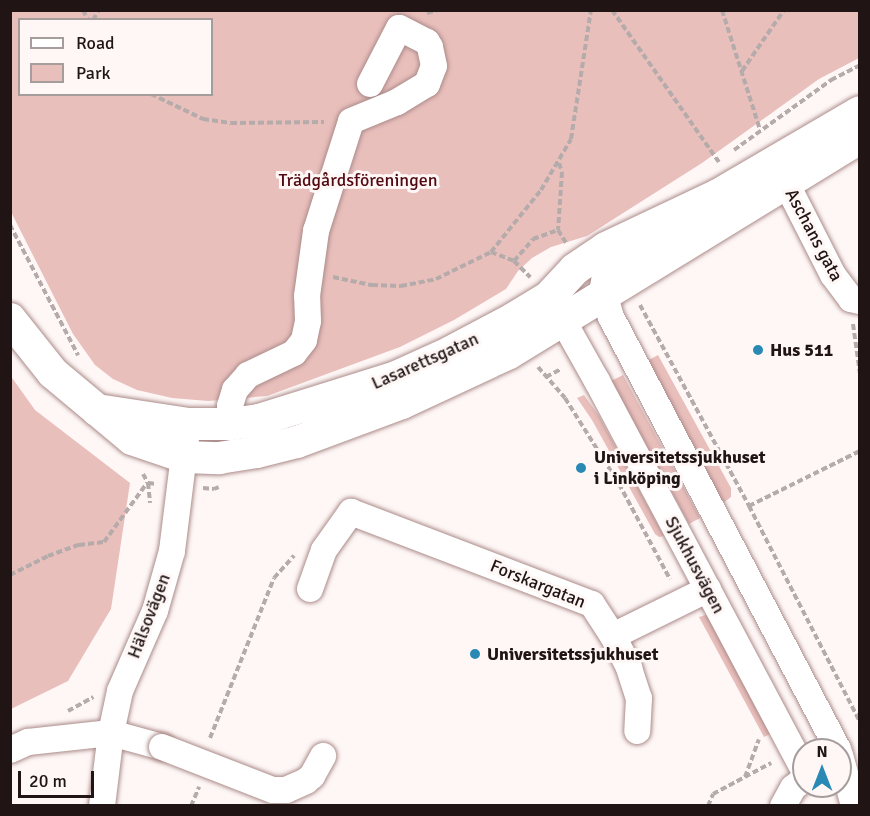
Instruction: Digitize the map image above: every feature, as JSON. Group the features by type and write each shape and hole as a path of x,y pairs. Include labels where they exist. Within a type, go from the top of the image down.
{"main road":[{"name":"Lasarettsgatan","path":"97,410 188,424 231,424 260,420 396,377 451,352 545,301 605,295 860,112"},
{"name":"Lasarettsgatan","path":"10,319 53,373 132,439 185,457 219,458 297,442 402,403 459,378 545,301 575,268 714,181 780,171 860,138"}],"street":[{"path":"231,424 230,406 235,390 248,375 294,353 304,340 308,321 307,296 310,268 316,231 351,121 397,102 427,84 434,66 427,42 399,28 370,84"},
{"name":"Aschans gata","path":"780,171 833,274 855,300"},
{"name":"Lasarettsgatan","path":"605,295 604,275 609,268 714,181"},
{"path":"605,295 611,317 624,344 833,738"},
{"name":"Sjukhusvägen","path":"545,301 708,589 792,747"},
{"name":"Hälsovägen","path":"102,806 111,733 120,691 155,611 163,584 179,512 188,424"},
{"name":"Forskargatan","path":"310,589 324,550 351,512 592,604 613,636 629,668 639,698 637,731"},
{"path":"613,636 708,589"},
{"path":"10,750 28,742 111,733 162,747 273,790 286,790 306,781 312,776 323,756"},
{"path":"783,806 792,790"}],"path":[{"path":"310,268 335,278 372,285 400,286 436,279 491,252 541,190 571,139 591,10"},
{"path":"612,10 719,162"},
{"path":"722,10 760,130"},
{"path":"741,72 784,10"},
{"path":"714,181 719,162 831,80 860,65"},
{"path":"155,96 203,119 231,123 351,121"},
{"path":"514,261 533,239 558,230 562,172 558,163"},
{"path":"10,225 38,281 83,361"},
{"path":"491,252 514,261 531,279 545,301"},
{"path":"855,300 860,375"},
{"path":"638,302 749,506 859,719"},
{"path":"536,365 565,398 619,484"},
{"path":"749,506 860,451"},
{"path":"10,575 48,556 79,545 104,542 148,483 151,505"},
{"path":"214,748 210,738 274,578 295,555"},
{"path":"61,714 92,698 97,687"},
{"path":"745,777 759,738"},
{"path":"191,806 201,780"}],"green space":[{"name":"Trädgårdsföreningen","path":"10,11 859,11 859,58 819,79 702,163 587,236 551,247 532,258 518,271 506,289 454,320 400,347 267,396 208,401 172,398 137,390 113,379 95,365 73,334 11,212"},
{"path":"658,355 731,488 731,497 723,503 645,362"},
{"path":"10,375 35,410 130,483 111,609 68,681 11,709"},
{"path":"623,375 700,518 689,524 611,381"},
{"path":"584,395 599,416 664,536 659,537 655,534 592,420 577,398"},
{"path":"706,615 710,618 772,733 764,737 699,617"}],"place":[{"name":"Hus 511","path":"758,350"},
{"name":"Universitetssjukhuset i Linköping","path":"581,468"},
{"name":"Universitetssjukhuset","path":"475,654"}]}
